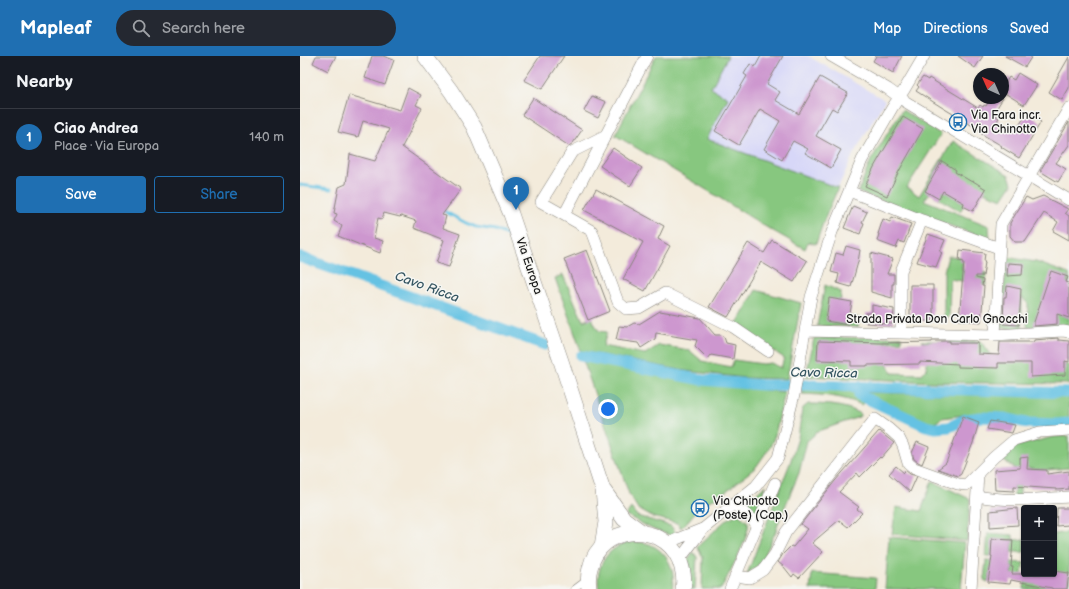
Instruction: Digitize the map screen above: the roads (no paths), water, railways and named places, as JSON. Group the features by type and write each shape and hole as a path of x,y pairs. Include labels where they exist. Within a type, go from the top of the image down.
{"main road":[{"name":"Via Europa","path":"425,56 451,91 474,127 511,214 603,490 606,522 602,546"},
{"name":"Via Europa","path":"603,490 624,519 643,533"},
{"path":"589,584 590,567 602,546 611,539 632,532 656,536 667,543 676,553 682,567 684,583 683,589"}],"street":[{"path":"564,215 647,56"},
{"path":"831,56 888,89 1069,200"},
{"path":"679,560 703,529 756,486 778,458 794,395 811,297 832,232 862,160 924,56"},
{"path":"995,335 1001,224 1069,108"},
{"path":"606,135 572,152 541,202 592,230 618,302 626,309 639,308 665,293 733,327 768,351"},
{"path":"848,191 999,248"},
{"path":"901,333 901,271 922,220"},
{"name":"Strada Privata Don Carlo Gnocchi","path":"805,331 995,335 1063,331 1069,332"},
{"path":"735,576 750,578 763,570 775,554 786,532 875,419 889,428 899,438 908,463 914,468 958,484 966,485 994,457 1014,440 1040,432 1069,430"},
{"path":"973,589 978,474"},
{"path":"730,589 775,483"},
{"path":"977,496 990,499 1045,499 1069,497"},
{"path":"734,504 757,524"},
{"path":"667,543 703,529"}],"lane":[{"path":"574,589 589,584"}],"waterway":[{"path":"300,185 331,189"},
{"path":"442,210 476,227 495,230 507,235"},
{"name":"Cavo Ricca","path":"300,257 545,345"},
{"name":"Cavo Ricca","path":"581,356 702,380 762,385 1069,393"},
{"path":"859,395 926,426 935,428 949,427 966,419 981,417 1005,418 1027,423 1069,423"}],"place":[{"name":"Via Fara incr. Via Chinotto","path":"958,122"},
{"name":"Ciao Andrea","path":"516,210"},
{"name":"Via Chinotto (Poste) (Cap.)","path":"700,508"}]}
